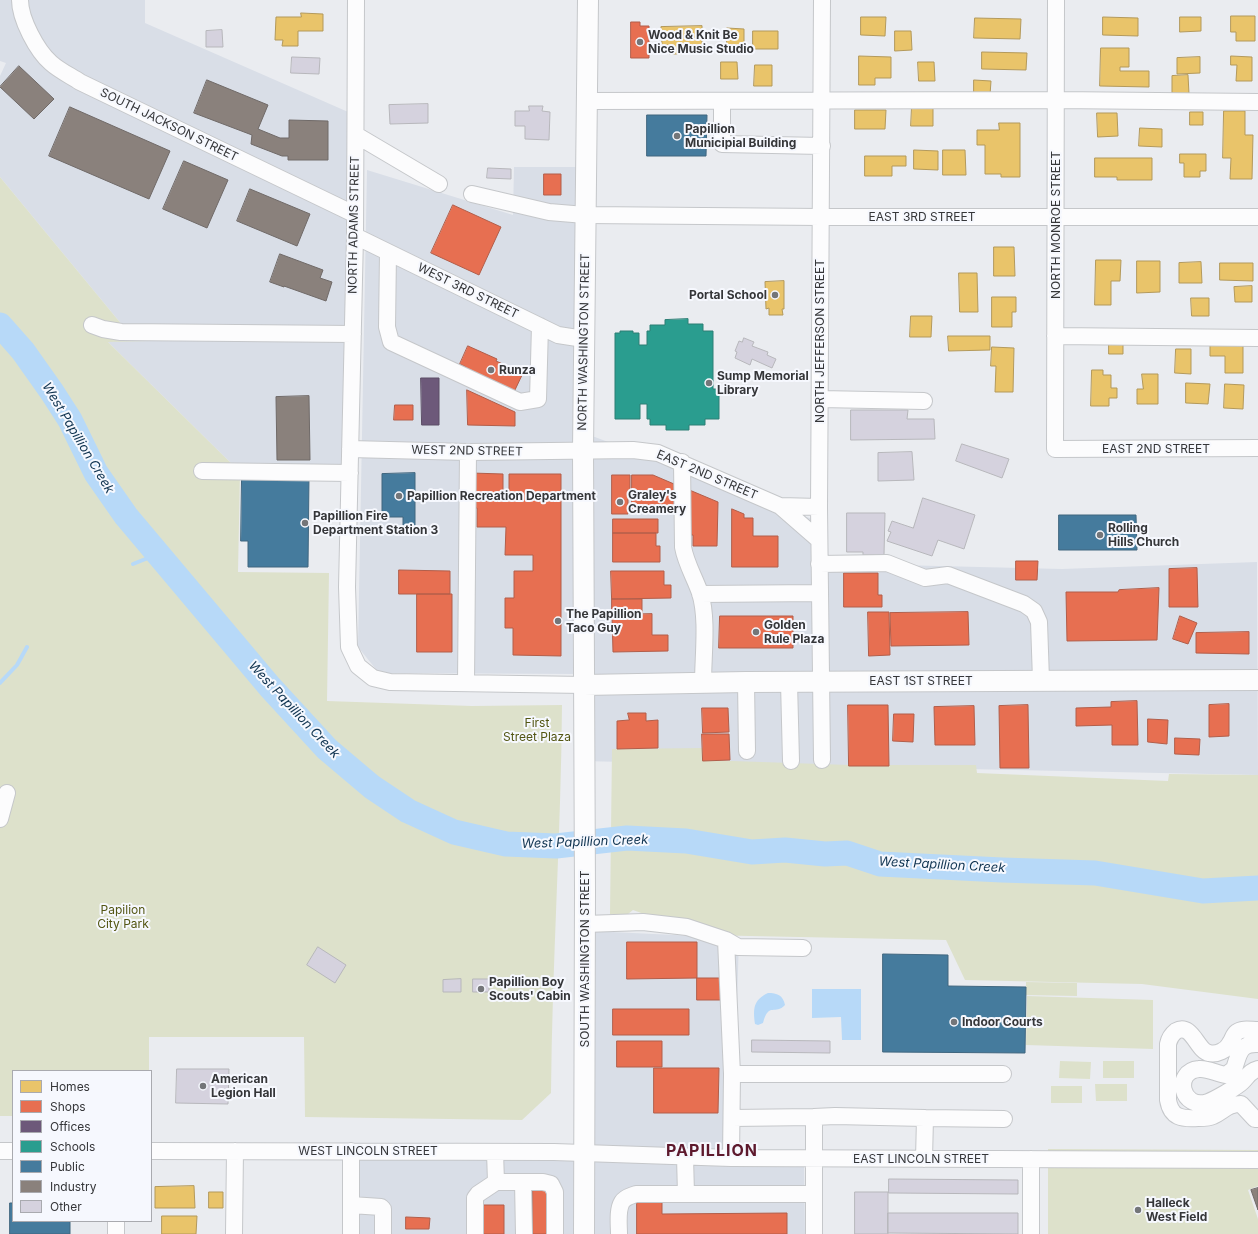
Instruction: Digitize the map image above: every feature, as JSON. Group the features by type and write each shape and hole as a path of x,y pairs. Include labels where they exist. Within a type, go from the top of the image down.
{"main road":[{"name":"NORTH WASHINGTON STREET","path":"584,685 583,450 588,0"},
{"name":"EAST 1ST STREET","path":"584,685 746,682 1258,680"},
{"name":"SOUTH WASHINGTON STREET","path":"584,685 584,1234"}],"street":[{"name":"SOUTH JACKSON STREET","path":"20,0 20,6 31,38 51,63 80,82 354,214"},
{"name":"NORTH ADAMS STREET","path":"350,473 355,236 356,0"},
{"name":"NORTH JEFFERSON STREET","path":"822,0 819,507 822,760"},
{"name":"NORTH MONROE STREET","path":"1055,449 1056,0"},
{"path":"587,101 822,102 1056,100 1258,102"},
{"path":"722,101 722,144 822,146"},
{"path":"356,135 439,184"},
{"name":"EAST 3RD STREET","path":"472,194 549,212 585,215 821,217 1258,216"},
{"name":"WEST 3RD STREET","path":"355,236 540,326 558,334 584,339"},
{"path":"388,253 387,327 391,342 520,402 538,400 540,326"},
{"path":"92,325 103,329 121,332 353,334"},
{"path":"1055,336 1258,338"},
{"path":"820,400 924,401"},
{"name":"EAST 2ND STREET","path":"1055,449 1258,448"},
{"name":"WEST 2ND STREET","path":"350,449 468,452 583,450"},
{"name":"EAST 2ND STREET","path":"583,450 646,451 658,453 682,462 780,506"},
{"path":"466,683 468,452"},
{"path":"682,462 684,556 700,594 704,617 703,683"},
{"path":"202,471 350,473 347,587 349,647 358,666 373,678 390,682 584,685"},
{"path":"780,506 819,507"},
{"path":"780,506 819,540"},
{"path":"819,564 887,563 925,578 948,575 1024,604 1034,611 1040,622 1040,680"},
{"path":"700,594 820,593"},
{"path":"746,682 747,751"},
{"path":"789,682 790,761"},
{"path":"0,819 7,793"},
{"path":"585,924 642,922 687,927 726,940 738,947 803,948"},
{"path":"726,940 732,1074 731,1158"},
{"path":"1258,1030 1237,1031 1227,1048 1215,1054 1203,1051 1193,1036 1188,1032 1178,1030 1174,1033 1168,1044 1168,1100 1169,1108 1173,1113 1184,1119 1207,1118 1213,1116 1229,1105 1241,1104 1255,1119 1258,1119"},
{"path":"1258,1044 1248,1044 1242,1048 1234,1069 1226,1075 1203,1069 1197,1069 1186,1074 1183,1081 1185,1094 1189,1100 1195,1103 1209,1102 1241,1082 1250,1071 1258,1068"},
{"path":"732,1074 1003,1074"},
{"path":"732,1118 835,1116 1004,1119"},
{"path":"814,1117 814,1234"},
{"path":"924,1159 926,1118"},
{"name":"WEST LINCOLN STREET","path":"152,1150 585,1153"},
{"path":"0,1151 12,1151"},
{"path":"234,1234 235,1151"},
{"path":"351,1151 351,1234"},
{"path":"495,1152 496,1182"},
{"name":"EAST LINCOLN STREET","path":"585,1153 731,1158 1258,1160"},
{"path":"685,1157 686,1194"},
{"path":"1031,1159 1031,1234"},
{"path":"475,1234 475,1198 478,1194 496,1182 543,1182 551,1184 554,1187 555,1192 555,1234"},
{"path":"523,1182 524,1234"},
{"path":"619,1234 620,1206 627,1197 636,1194 814,1194"},
{"path":"351,1205 381,1207 383,1210 383,1234"},
{"path":"116,1222 116,1234"}],"shaded area":[{"path":"0,0 145,0 145,23 355,115 350,473 240,472 108,342 123,326 0,177 0,76 6,63 0,61"},
{"path":"514,167 586,167 579,431 812,519 815,563 1062,569 1257,562 1258,775 579,761 580,674 379,673 358,647 367,170 513,215"},
{"path":"590,931 739,938 732,1165 804,1165 805,1234 358,1234 358,1146 591,1146"}],"green space":[{"path":"0,177 123,326 149,326 149,341 108,342 240,472 238,572 329,573 327,701 472,706 562,705 551,1093 522,1120 305,1117 304,1037 149,1037 149,1070 12,1070 12,1116 0,1116"},
{"path":"703,748 703,760 849,765 976,765 977,773 1168,781 1169,774 1258,775 1258,999 1142,984 965,980 946,940 701,935 633,910 628,914 610,914 612,749"},
{"path":"1026,982 1077,983 1077,996 1026,995"},
{"path":"1027,996 1153,1000 1153,1049 1026,1045"},
{"path":"1060,1061 1091,1062 1090,1079 1059,1078"},
{"path":"1103,1061 1134,1061 1134,1078 1103,1078"},
{"path":"1095,1084 1127,1084 1127,1101 1096,1101"},
{"path":"1051,1086 1082,1086 1082,1103 1051,1103"},
{"path":"1048,1149 1258,1150 1258,1186 1248,1190 1258,1219 1258,1234 1048,1234"}],"water":[{"path":"812,989 861,989 861,1040 842,1040 841,1017 812,1018"},
{"path":"768,993 779,995 783,999 785,1005 781,1008 768,1012 763,1023 758,1025 755,1024 755,1006 759,999"}],"building: Homes":[{"path":"301,13 323,14 323,31 298,31 298,46 282,46 283,40 275,40 276,17 301,17"},
{"path":"1231,16 1255,16 1255,41 1236,41 1236,32 1231,32"},
{"path":"861,17 886,17 885,36 861,35"},
{"path":"1103,17 1138,18 1138,36 1103,35"},
{"path":"1180,17 1201,17 1201,31 1180,32"},
{"path":"975,18 1021,19 1020,39 974,38"},
{"path":"702,26 702,46 682,47 682,54 669,54 669,45 662,45 661,27"},
{"path":"727,28 744,29 744,47 727,47"},
{"path":"753,31 778,31 778,49 753,49"},
{"path":"895,31 911,31 912,50 895,51"},
{"path":"1101,48 1129,48 1129,67 1120,67 1120,71 1149,71 1149,87 1100,86"},
{"path":"982,52 1027,53 1026,70 982,69"},
{"path":"859,56 891,57 891,78 875,78 875,85 859,85"},
{"path":"1231,56 1252,57 1252,81 1236,81 1237,65 1231,65"},
{"path":"1200,57 1200,73 1177,74 1177,58"},
{"path":"721,62 737,62 738,79 721,79"},
{"path":"918,62 934,62 935,81 919,81"},
{"path":"755,65 772,65 772,86 754,86"},
{"path":"1188,75 1189,94 1172,94 1172,76"},
{"path":"974,80 991,81 990,95 974,94"},
{"path":"912,106 933,106 933,126 911,126"},
{"path":"855,110 886,110 885,129 855,129"},
{"path":"1224,111 1245,111 1245,135 1253,135 1252,179 1230,179 1231,158 1223,158"},
{"path":"1190,112 1203,112 1203,125 1190,125"},
{"path":"1097,113 1117,113 1118,136 1098,137"},
{"path":"999,123 1020,123 1020,177 1001,177 1001,174 985,174 985,145 977,145 977,130 999,130"},
{"path":"1140,128 1162,129 1162,147 1139,146"},
{"path":"914,150 938,151 938,170 914,169"},
{"path":"943,150 965,150 966,175 943,175"},
{"path":"1180,154 1206,154 1206,171 1200,171 1200,177 1184,177 1184,163 1180,163"},
{"path":"865,156 906,156 906,166 892,166 892,176 865,176"},
{"path":"1095,158 1152,158 1152,180 1117,180 1117,177 1095,177"},
{"path":"994,247 1014,247 1015,276 994,276"},
{"path":"1096,260 1121,260 1120,281 1111,281 1111,305 1095,305"},
{"path":"1137,261 1160,261 1160,292 1137,293"},
{"path":"1201,262 1202,283 1179,283 1179,263"},
{"path":"1220,263 1253,263 1253,281 1220,280"},
{"path":"959,273 977,273 978,312 960,312"},
{"name":"Portal School","path":"784,281 783,315 769,315 769,308 766,309 765,282"},
{"path":"1252,286 1252,302 1235,302 1234,287"},
{"path":"992,297 1016,297 1016,312 1012,312 1012,327 992,327"},
{"path":"1191,298 1209,298 1209,316 1192,316"},
{"path":"911,316 932,316 931,337 910,337"},
{"path":"948,336 990,336 990,350 949,351"},
{"path":"1109,341 1123,341 1123,354 1109,354"},
{"path":"1243,341 1243,373 1225,373 1225,356 1210,356 1210,342"},
{"path":"992,347 1014,348 1013,392 995,392 996,366 991,366"},
{"path":"1176,349 1191,349 1191,374 1175,373"},
{"path":"1092,370 1103,370 1103,375 1111,375 1111,388 1117,388 1117,398 1109,398 1109,406 1091,406"},
{"path":"1142,374 1158,374 1158,404 1137,404 1137,389 1143,389"},
{"path":"1186,383 1210,384 1208,404 1186,403"},
{"path":"1225,384 1244,385 1243,409 1224,408"},
{"path":"194,1186 195,1208 155,1208 155,1187"},
{"path":"209,1192 223,1192 223,1208 209,1208"},
{"path":"162,1216 197,1216 196,1234 162,1234"}],"building: Shops":[{"name":"Wood & Knit Be Nice Music Studio","path":"631,22 640,22 640,26 649,26 649,58 631,58"},
{"path":"544,174 561,174 561,195 544,195"},
{"path":"453,205 501,227 479,275 431,253"},
{"path":"468,346 523,373 514,392 464,372 466,367 460,364"},
{"path":"467,390 515,412 515,426 468,425"},
{"path":"395,405 413,405 413,420 394,420"},
{"path":"471,473 503,474 503,497 509,497 509,474 561,474 561,656 513,655 513,628 505,628 505,598 514,598 514,571 533,571 533,555 505,555 506,527 477,527 477,508 471,508"},
{"name":"Graley's Creamery","path":"612,475 630,475 630,490 628,490 628,514 612,514"},
{"path":"632,475 653,475 674,484 674,508 632,509"},
{"path":"687,489 718,502 717,546 693,546 693,535 687,535"},
{"path":"732,509 744,514 744,518 753,518 753,536 778,536 778,567 732,567"},
{"path":"613,519 658,519 658,533 613,533"},
{"path":"613,533 656,533 656,546 660,546 660,562 613,562"},
{"path":"1016,561 1038,561 1037,580 1016,580"},
{"path":"1197,568 1198,607 1169,607 1169,569"},
{"path":"399,570 450,571 450,594 399,594"},
{"path":"611,571 664,571 664,585 671,585 671,598 612,599"},
{"path":"844,573 878,573 878,595 882,595 882,607 844,607"},
{"path":"1159,588 1157,640 1067,641 1066,592 1118,592 1119,590"},
{"path":"417,594 452,594 452,652 417,652"},
{"path":"612,599 642,599 642,614 612,615"},
{"path":"868,612 889,612 890,655 869,656"},
{"path":"968,612 969,645 891,646 890,613"},
{"path":"652,614 652,635 668,635 668,651 613,652 612,615"},
{"name":"Golden Rule Plaza","path":"720,616 793,616 793,648 719,648"},
{"path":"1180,616 1197,623 1188,644 1173,639"},
{"path":"1249,632 1249,654 1196,653 1196,633"},
{"path":"1137,701 1138,745 1112,745 1112,725 1076,726 1076,708 1111,707 1111,702"},
{"path":"1229,704 1229,736 1209,737 1209,705"},
{"path":"848,705 888,705 889,766 849,766"},
{"path":"1028,705 1029,768 1000,768 999,706"},
{"path":"974,706 975,745 935,745 934,707"},
{"path":"702,708 728,708 729,732 703,733"},
{"path":"628,713 646,713 646,721 658,720 658,748 617,749 617,721 629,720"},
{"path":"894,714 914,714 913,742 893,741"},
{"path":"1148,719 1168,720 1167,744 1148,742"},
{"path":"702,734 729,734 730,760 703,761"},
{"path":"1175,738 1200,739 1199,755 1175,754"},
{"path":"627,942 697,942 697,978 627,979"},
{"path":"697,978 722,978 722,1000 697,1000"},
{"path":"613,1009 689,1009 689,1035 613,1035"},
{"path":"617,1041 662,1041 662,1067 617,1067"},
{"path":"654,1068 719,1068 718,1113 654,1113"},
{"path":"533,1188 548,1188 547,1234 533,1234"},
{"path":"637,1200 662,1200 662,1214 787,1213 787,1234 637,1234"},
{"path":"479,1205 504,1205 504,1234 479,1234"},
{"path":"406,1217 430,1218 429,1229 406,1229"}],"building: Offices":[{"path":"421,378 439,378 439,425 422,425"}],"building: Schools":[{"path":"688,319 688,324 703,324 703,331 713,331 713,389 719,389 719,419 705,419 705,425 689,425 689,430 666,430 666,425 650,425 650,419 647,419 647,404 640,404 640,419 615,419 615,333 620,333 620,331 633,331 633,333 639,333 639,345 647,345 647,331 650,331 650,325 665,325 665,320"}],"building: Public":[{"name":"Papillion Municipial Building","path":"647,115 707,115 706,156 647,156"},
{"path":"415,473 415,531 403,531 403,517 382,517 382,474"},
{"path":"242,476 309,476 308,567 248,567 248,541 241,541"},
{"path":"1059,515 1136,515 1137,550 1059,550"},
{"name":"Indoor Courts","path":"883,954 948,955 948,986 1026,987 1025,1053 883,1052"},
{"path":"10,1203 12,1203 12,1222 70,1222 70,1234 10,1234"}],"building: Industry":[{"path":"19,66 54,99 34,119 0,87"},
{"path":"207,80 268,105 258,129 280,138 289,138 289,120 328,121 328,160 288,160 288,156 282,156 251,144 252,135 194,113"},
{"path":"70,107 170,151 149,199 49,156"},
{"path":"184,161 228,180 207,228 163,209"},
{"path":"250,189 310,214 297,246 237,221"},
{"path":"280,254 323,270 320,278 332,282 326,301 270,282"},
{"path":"309,396 310,460 277,460 276,397"},
{"path":"1258,1188 1258,1210 1251,1190"}],"building: Other":[{"path":"222,30 223,47 206,47 206,31"},
{"path":"292,57 320,58 319,74 291,73"},
{"path":"428,104 428,123 390,124 389,105"},
{"path":"529,106 543,106 542,111 550,112 549,140 525,139 525,126 515,126 515,111 529,111"},
{"path":"488,168 511,169 511,179 487,178"},
{"path":"744,338 754,342 752,346 768,352 767,355 776,359 772,368 752,359 750,365 735,358 737,352 735,351 739,341 742,342"},
{"path":"851,410 908,410 907,419 934,419 935,439 851,440"},
{"path":"962,444 1009,459 1002,478 956,461"},
{"path":"912,452 914,480 878,481 878,453"},
{"path":"923,498 975,515 964,549 938,540 932,556 887,541 891,532 888,531 892,521 913,528"},
{"path":"847,513 885,513 884,555 863,555 863,552 847,552"},
{"path":"318,947 346,965 335,983 307,965"},
{"path":"461,979 461,992 443,992 443,980"},
{"name":"Papillion Boy Scouts' Cabin","path":"473,979 489,979 489,992 473,992"},
{"path":"752,1040 830,1041 830,1053 752,1052"},
{"name":"American Legion Hall","path":"177,1069 229,1069 228,1104 176,1103"},
{"path":"889,1179 1018,1180 1018,1194 889,1193"},
{"path":"855,1192 888,1192 888,1234 855,1234"},
{"path":"888,1213 1018,1213 1018,1234 888,1233"}],"waterway":[{"name":"West Papillion Creek","path":"0,325 23,351 52,392 70,420 96,473 126,516 270,687 327,749 372,787 408,811 454,832 506,844 556,846 627,838 686,841 752,852 785,850 825,854 847,853 880,864 1095,873 1203,891 1258,888"},
{"path":"133,564 158,554"},
{"path":"0,683 17,665 27,647"}],"place":[{"name":"Wood & Knit Be Nice Music Studio","path":"640,42"},
{"name":"Papillion Municipial Building","path":"677,136"},
{"name":"Portal School","path":"775,295"},
{"name":"Runza","path":"491,370"},
{"name":"Sump Memorial Library","path":"709,383"},
{"name":"Papillion Recreation Department","path":"399,496"},
{"name":"Graley's Creamery","path":"620,502"},
{"name":"Papillion Fire Department Station 3","path":"305,523"},
{"name":"Rolling Hills Church","path":"1100,535"},
{"name":"The Papillion Taco Guy","path":"558,621"},
{"name":"Golden Rule Plaza","path":"756,632"},
{"name":"Papillion Boy Scouts' Cabin","path":"481,989"},
{"name":"Indoor Courts","path":"954,1022"},
{"name":"American Legion Hall","path":"203,1086"},
{"name":"Halleck West Field","path":"1138,1210"}],"district":[{"name":"PAPILLION","path":"712,1151"}],"park label":[{"name":"First Street Plaza","path":"537,730"},
{"name":"Papilion City Park","path":"123,917"}]}
